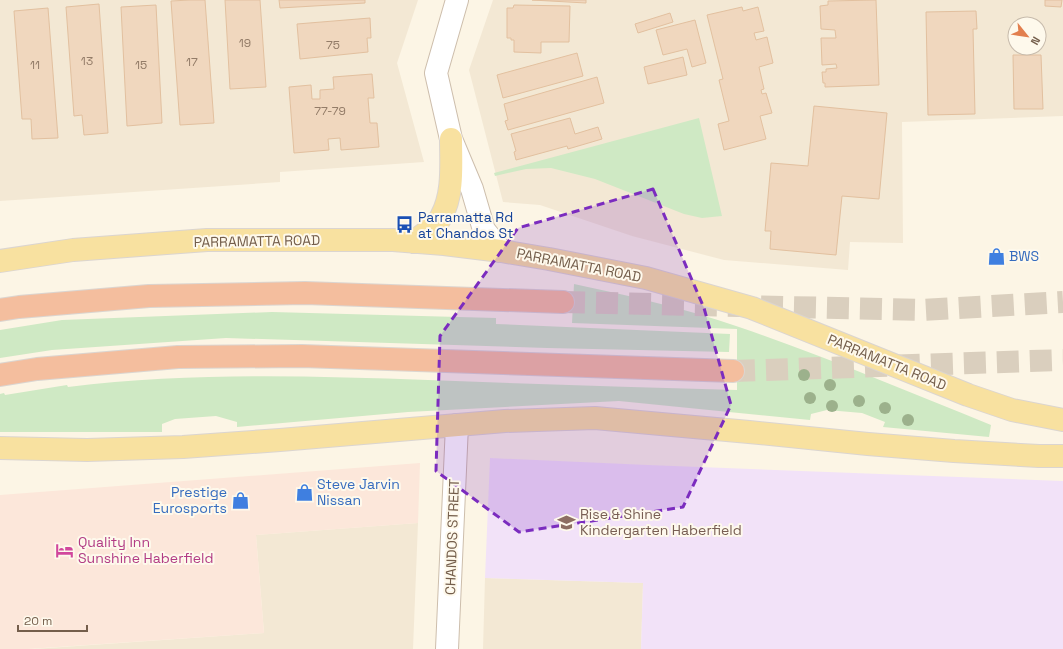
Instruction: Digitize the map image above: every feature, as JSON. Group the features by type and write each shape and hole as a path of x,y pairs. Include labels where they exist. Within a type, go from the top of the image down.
{"highway":[{"path":"0,310 19,307 149,296 305,293 563,302"},
{"path":"0,375 37,369 178,357 295,356 733,371"}],"main road":[{"path":"413,242 435,224 441,217 450,190 452,139"},
{"name":"PARRAMATTA ROAD","path":"0,261 73,250 207,240 392,240 444,244 549,258 646,278 752,308 968,395 1012,410 1063,420"},
{"path":"0,448 87,450 183,447 505,421 595,418 891,446 954,451 1063,456"}],"street":[{"path":"457,0 436,73 452,139 472,189 484,230 501,251"},
{"name":"CHANDOS STREET","path":"447,649 456,425"}],"highlighted area":[{"path":"653,189 704,308 731,405 683,507 519,532 436,471 440,336 518,228"}],"shaded area":[{"path":"0,0 418,0 397,63 424,162 280,172 280,182 0,201"},
{"path":"493,0 1063,0 1063,116 902,122 903,243 850,242 848,270 724,260 632,236 540,205 503,202 469,70"},
{"path":"490,458 1063,481 1063,649 641,649 643,583 485,578"},
{"path":"420,463 418,523 256,535 264,633 28,649 0,649 0,495"},
{"path":"418,523 413,649 34,649 264,633 256,535"},
{"path":"485,578 643,583 641,649 483,649"}],"green space":[{"path":"699,118 722,216 702,218 684,214 595,179 551,168 526,169 495,176 494,173"},
{"path":"574,284 678,308 739,327 802,350 991,425 989,437 883,427 885,422 862,413 827,410 811,414 810,420 619,401 408,412 237,427 237,422 216,416 175,419 162,424 162,432 0,432 0,394 4,393 5,395 67,385 68,387 158,379 248,376 338,377 737,390 737,329 572,323"},
{"path":"272,312 496,318 496,324 730,334 729,352 226,338 52,350 0,358 0,330 62,320"}],"building":[{"path":"205,0 214,123 180,125 171,1"},
{"path":"225,0 260,0 266,87 230,89"},
{"path":"279,0 365,0 365,3 280,8"},
{"path":"532,0 586,0 586,3"},
{"path":"876,0 879,85 825,87 822,72 826,72 826,69 837,68 836,64 822,65 821,38 836,38 835,30 821,29 820,6 828,5 828,1"},
{"path":"1045,0 1062,0 1061,7 1045,6"},
{"path":"99,4 108,133 84,135 82,115 74,116 66,7"},
{"path":"156,5 162,123 127,126 121,7"},
{"path":"514,5 570,6 569,42 541,42 541,53 514,52 514,40 507,38 507,8 513,8"},
{"path":"742,7 743,11 758,7 764,31 754,33 756,40 767,37 773,63 759,67 764,89 761,90 762,94 766,93 772,113 760,116 766,139 724,150 718,124 729,121 719,80 723,79 707,15"},
{"path":"48,8 58,138 32,139 31,119 22,119 14,11"},
{"path":"976,11 977,29 973,29 975,114 928,115 926,12"},
{"path":"670,13 673,22 638,33 635,24"},
{"path":"370,18 371,38 367,38 368,52 300,59 297,24"},
{"path":"695,20 706,63 692,67 687,49 663,55 656,30"},
{"path":"577,53 583,76 503,98 497,75"},
{"path":"1013,56 1041,56 1043,109 1014,109"},
{"path":"683,57 687,75 648,84 644,67"},
{"path":"372,74 374,98 368,98 370,123 377,123 379,147 341,150 340,138 328,139 329,150 294,153 289,87 311,85 312,99 320,99 320,90 334,89 333,77"},
{"path":"597,77 604,103 508,130 505,121 508,120 504,104"},
{"path":"814,106 887,113 879,199 842,196 836,255 770,249 771,231 765,231 771,163 808,166"},
{"path":"570,118 575,134 598,127 602,139 568,149 567,146 516,160 514,152 516,151 511,134"}],"tunnel":[{"path":"563,302 923,310 1063,302"},
{"path":"733,371 1063,360"}],"place":[{"name":"Parramatta Rd at Chandos St","path":"405,225"},
{"name":"BWS","path":"996,256"},
{"name":"Steve Jarvin Nissan","path":"304,492"},
{"name":"Prestige Eurosports","path":"240,500"},
{"name":"Rise & Shine Kindergarten Haberfield","path":"567,522"},
{"name":"Quality Inn Sunshine Haberfield","path":"65,550"}]}
